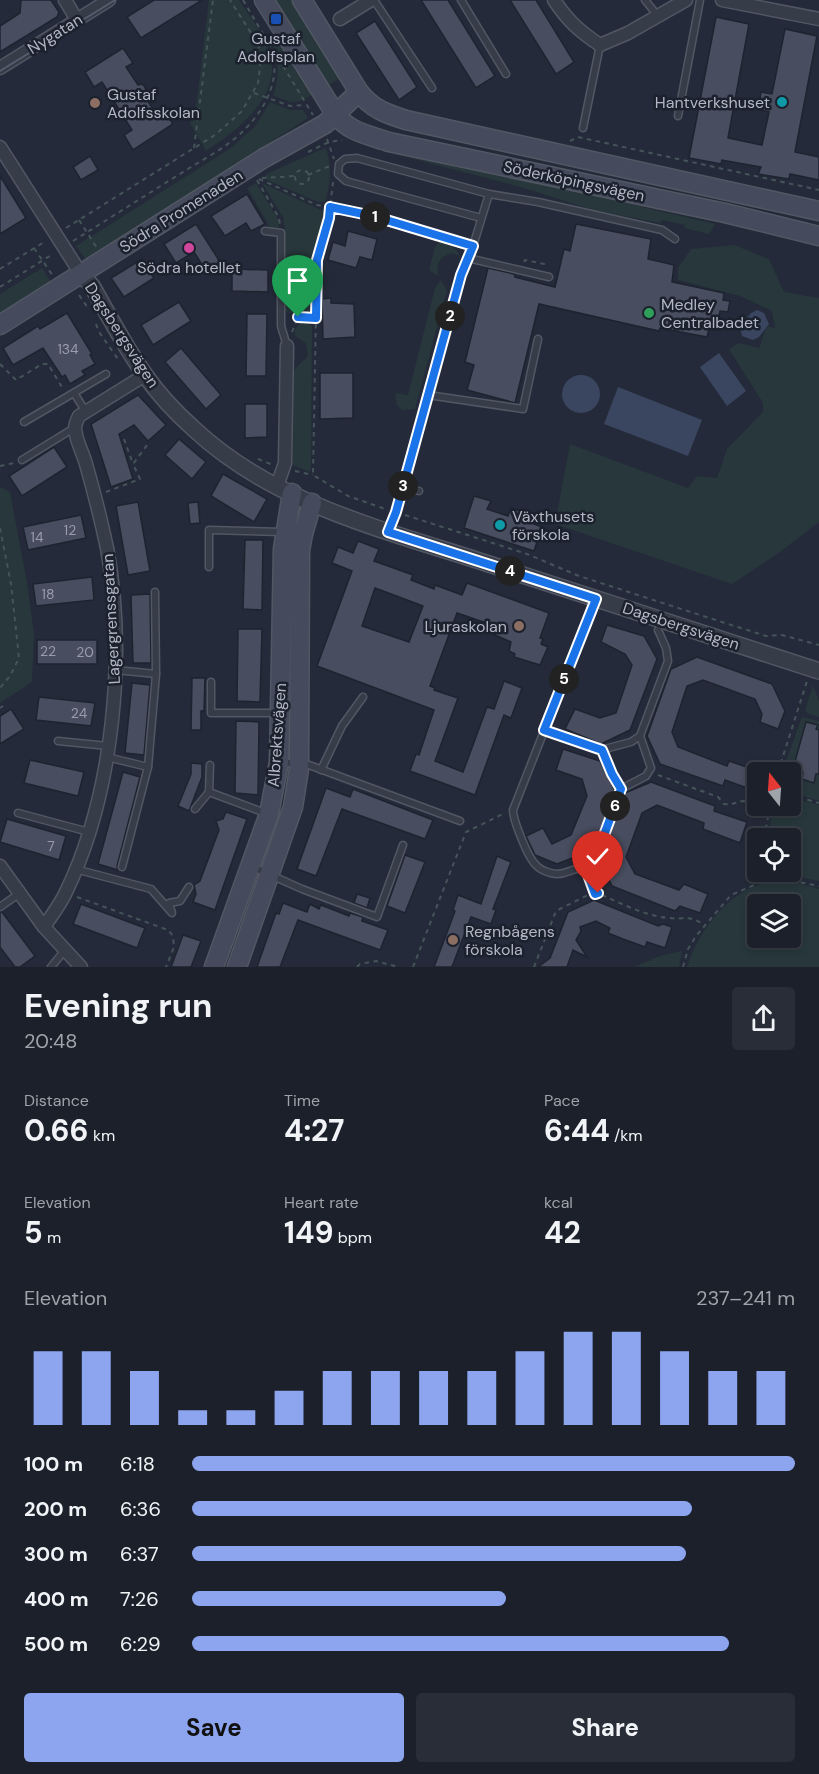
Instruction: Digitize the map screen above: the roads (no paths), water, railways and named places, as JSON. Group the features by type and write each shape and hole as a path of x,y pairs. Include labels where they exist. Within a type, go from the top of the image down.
{"main road":[{"path":"264,0 336,115"},
{"name":"Söderköpingsvägen","path":"302,0 359,92 373,107 406,120 819,211"},
{"name":"Södra Promenaden","path":"0,325 264,158 325,124 359,92"},
{"name":"Söderköpingsvägen","path":"336,115 343,124 353,130 389,142 725,213 819,236"},
{"name":"Albrektsvägen","path":"214,967 269,814 279,762 283,549 288,525 284,490"},
{"name":"Albrektsvägen","path":"237,967 293,807 299,764 300,551 312,503"}],"street":[{"path":"65,0 77,20"},
{"name":"Nygatan","path":"0,68 109,0"},
{"path":"340,19 370,0"},
{"path":"554,0 578,31 600,45 628,33 686,0"},
{"path":"722,0 819,19"},
{"path":"0,147 81,274"},
{"name":"Dagsbergsvägen","path":"81,274 92,286 140,378 195,430 243,466 284,490 388,532 815,669"},
{"name":"Albrektsvägen","path":"284,490 282,468 285,463 286,346"},
{"path":"74,428 79,416 140,378"},
{"name":"Lagergrenssgatan","path":"44,927 66,893 89,832 113,722 115,670 112,589 107,550 95,496 74,428"},
{"path":"0,866 44,927 81,967"}],"lane":[{"path":"370,0 432,88"},
{"path":"461,0 506,74"},
{"path":"645,0 657,15"},
{"path":"678,116 700,0"},
{"path":"583,128 600,45"},
{"path":"481,218 346,181 338,174 339,164 345,159 357,158 489,194 538,202 662,231 675,239"},
{"path":"388,532 403,487 461,275 473,246 489,194"},
{"path":"265,231 281,233 281,326 286,346"},
{"path":"468,258 549,277"},
{"path":"428,395 523,409 538,339"},
{"path":"24,422 106,374"},
{"path":"74,393 86,412"},
{"path":"22,460 74,428"},
{"path":"403,487 419,491"},
{"path":"209,567 209,530 288,525"},
{"path":"123,867 148,767 156,674 155,592"},
{"path":"588,871 578,867 557,874 543,870 534,864 513,820 513,810 596,599"},
{"path":"544,730 602,750 631,742 640,736 668,661 666,648 658,630"},
{"path":"115,670 156,674"},
{"path":"211,682 212,712 280,713"},
{"path":"321,770 342,726 363,697"},
{"path":"595,894 588,871 593,865 621,789 646,776 651,768 640,736"},
{"path":"58,741 108,752 148,767"},
{"path":"602,750 621,789"},
{"path":"279,762 321,770 460,821"},
{"path":"195,809 209,792 210,765"},
{"path":"209,792 269,814"},
{"path":"18,813 89,832"},
{"path":"250,866 302,889 377,917 403,845"},
{"path":"75,868 151,889 172,914 168,903 180,900 189,887"},
{"path":"0,907 20,893"},
{"path":"51,967 65,950"}],"water":[{"path":"757,310 764,313 769,324 759,337 753,340 742,336 740,327 743,328 742,324 751,313"},
{"path":"719,353 746,391 727,406 700,367"},
{"path":"581,375 595,380 600,394 595,408 581,413 567,408 562,394 567,380"},
{"path":"618,387 702,420 688,456 604,424"}],"tram line":[{"path":"0,71 115,0"}],"place":[{"name":"Gustaf Adolfsplan","path":"276,19"},
{"name":"Hantverkshuset","path":"782,102"},
{"name":"Gustaf Adolfsskolan","path":"95,103"},
{"name":"Södra hotellet","path":"189,248"},
{"name":"Medley Centralbadet","path":"649,313"},
{"name":"Växthusets förskola","path":"500,525"},
{"name":"Ljuraskolan","path":"519,626"},
{"name":"Regnbågens förskola","path":"453,940"}]}
